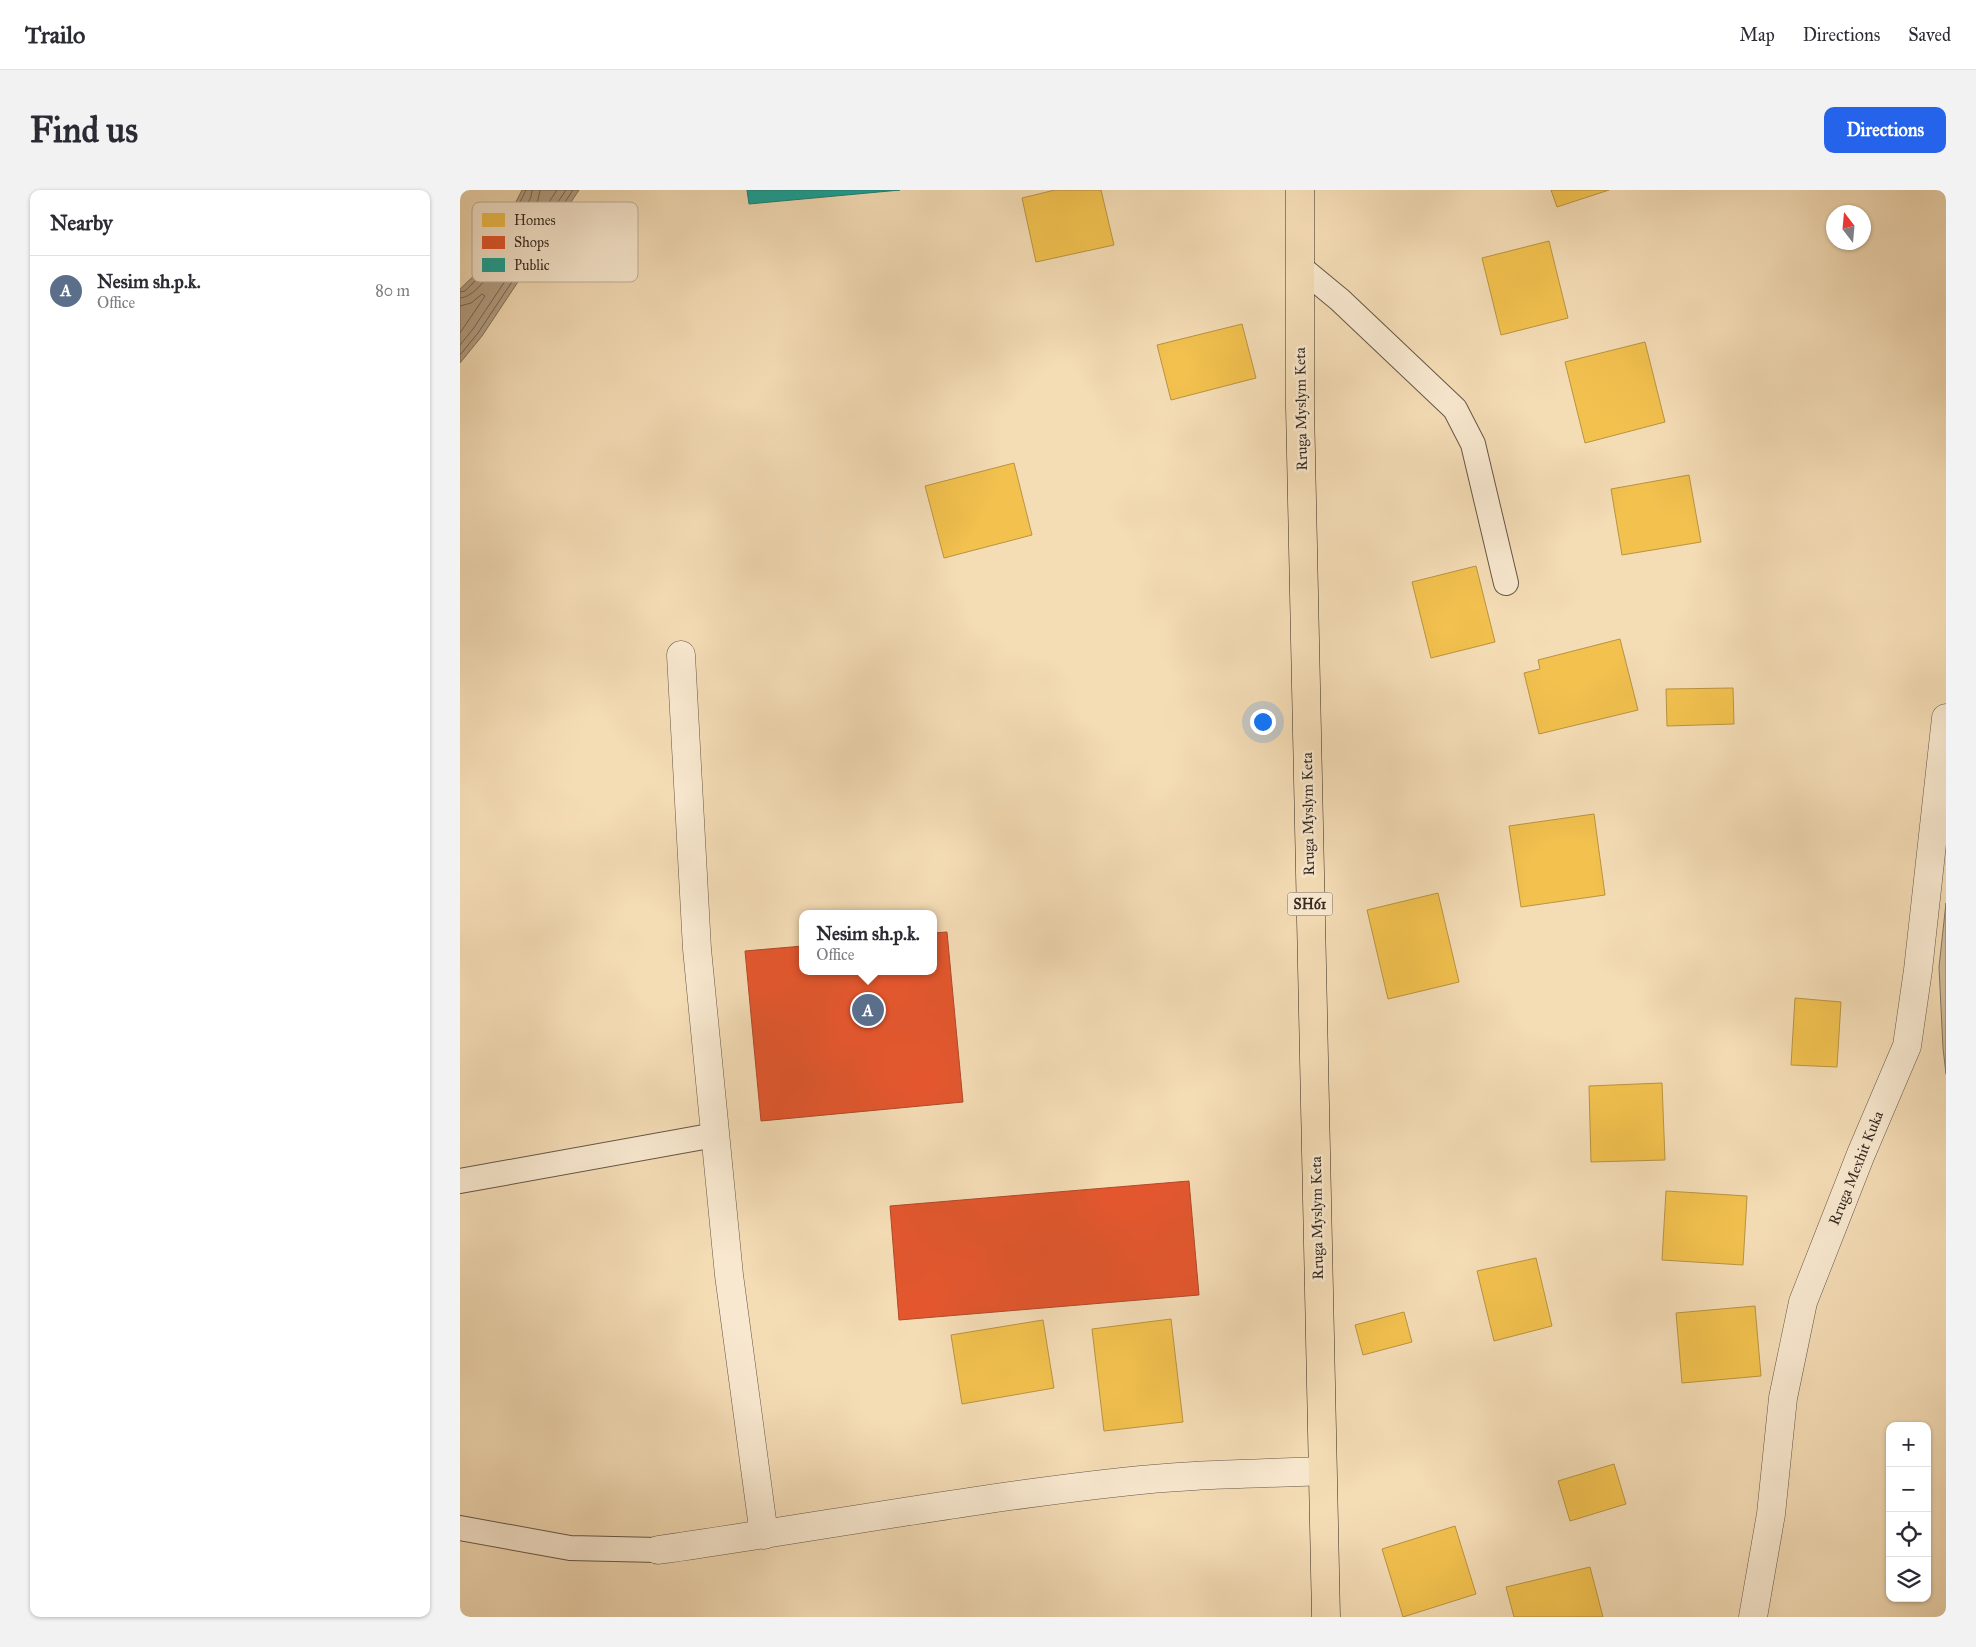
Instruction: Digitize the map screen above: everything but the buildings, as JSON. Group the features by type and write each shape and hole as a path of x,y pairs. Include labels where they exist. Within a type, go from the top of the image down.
{"main road":[{"name":"Rruga Myslym Keta","path":"1300,190 1300,407 1326,1617"}],"street":[{"path":"681,655 697,949 730,1284 764,1535"},
{"name":"Rruga Mexhit Kuka","path":"1753,1617 1771,1514 1783,1398 1803,1302 1860,1154 1907,1046 1918,970 1946,718"},
{"path":"658,1550 764,1535 939,1506 1123,1481 1322,1471"}],"lane":[{"path":"1300,267 1340,300 1455,409 1473,444 1506,583"},
{"path":"460,1181 715,1135"},
{"path":"460,1528 570,1548 658,1550"}],"shaded area":[{"path":"1946,903 1946,1074 1939,967"}],"water":[{"path":"522,190 579,190 571,202 516,202"},
{"path":"472,278 472,282 518,282 482,336 460,363 460,289"}],"place":[{"name":"Nesim sh.p.k.","path":"868,1010"}]}
